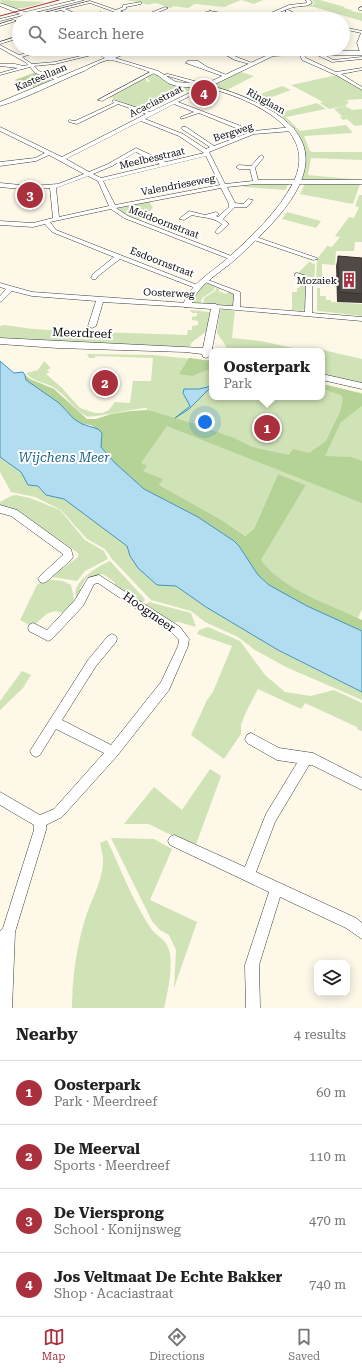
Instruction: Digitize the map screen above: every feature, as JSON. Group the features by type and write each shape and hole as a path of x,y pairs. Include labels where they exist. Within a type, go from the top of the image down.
{"street":[{"path":"36,12 82,0"},
{"path":"93,3 103,0"},
{"path":"276,12 302,1 309,4 308,0"},
{"path":"45,12 74,2"},
{"path":"48,12 90,2 122,12"},
{"path":"117,10 125,8 123,7 129,5 140,3"},
{"path":"0,5 13,12"},
{"path":"156,12 166,8"},
{"path":"61,9 68,12"},
{"path":"0,22 12,19"},
{"path":"0,22 12,19"},
{"path":"350,30 362,33 359,43 362,53"},
{"path":"0,42 12,39"},
{"path":"0,46 12,52"},
{"name":"Acaciastraat","path":"350,53 362,53"},
{"path":"19,56 31,65 38,73 57,79"},
{"path":"0,74 31,65 55,63 85,56"},
{"name":"Ringlaan","path":"104,56 154,72 166,80 175,83 206,86 254,104 273,114 292,129 298,137 304,152 303,166 297,182 282,206 253,238 198,287 190,296 187,305"},
{"name":"Kasteellaan","path":"0,104 114,56"},
{"path":"231,56 253,64"},
{"name":"Acaciastraat","path":"62,159 206,86 272,56"},
{"path":"303,56 304,58 336,73 362,89"},
{"path":"323,56 332,60 362,58"},
{"path":"0,65 15,65 22,68"},
{"path":"205,68 227,76"},
{"path":"336,73 362,69"},
{"path":"100,100 154,72"},
{"path":"105,98 150,114"},
{"path":"71,121 75,122 119,102"},
{"path":"174,102 253,133"},
{"path":"183,118 200,111"},
{"path":"140,120 182,136 206,153 232,205"},
{"path":"184,128 214,148"},
{"name":"Meidoornstraat","path":"0,129 90,173 100,180 114,209 126,217 232,258"},
{"name":"Bergweg","path":"206,153 214,148 253,133 292,129"},
{"path":"182,136 191,133"},
{"path":"0,185 31,188 53,187 110,165 136,150 165,164"},
{"path":"0,164 36,159 50,153"},
{"name":"Meelbesstraat","path":"100,180 206,153"},
{"path":"252,168 261,158"},
{"path":"239,167 252,168"},
{"path":"252,168 256,182"},
{"name":"Valendrieseweg","path":"1,227 33,225 113,207 223,186 256,182 362,182"},
{"path":"64,184 83,183"},
{"path":"53,187 56,219"},
{"path":"232,205 245,206 250,200"},
{"path":"221,217 232,208 232,205"},
{"path":"182,219 189,213 205,217 217,213 226,224 218,232"},
{"name":"Esdoornstraat","path":"46,222 54,231 198,287"},
{"path":"253,238 315,259"},
{"name":"Esdoornstraat","path":"94,278 95,275 119,256"},
{"path":"297,275 305,276 309,281 308,314"},
{"name":"Oosterweg","path":"206,281 238,293 236,308"},
{"name":"Oosterweg","path":"0,285 32,294 100,300 236,308 362,319"},
{"path":"0,300 11,288"},
{"path":"92,326 100,300"},
{"name":"Meerdreef","path":"210,348 216,307"},
{"name":"Meerdreef","path":"0,341 163,349 209,353"},
{"path":"325,377 362,386"},
{"path":"0,509 14,513 68,552 68,557 43,579"},
{"name":"Hoogmeer","path":"33,628 48,636 79,602 91,581 99,579 176,630 184,640 183,646 165,686 113,752 58,813 40,822"},
{"path":"36,751 92,663 112,639"},
{"path":"54,722 113,752"},
{"path":"251,739 277,754 313,759 362,784"},
{"path":"248,876 270,818 306,759"},
{"path":"0,798 40,822 40,830 4,937 5,1008"},
{"path":"174,841 351,923 362,932"},
{"path":"253,1008 252,965 276,889"}],"green space":[{"path":"0,0 45,2 27,7 15,8 4,5"},
{"path":"124,0 241,0 224,7 195,4 188,8 174,6 170,8 156,3 147,5 139,2"},
{"path":"241,0 263,0 254,4"},
{"path":"312,0 320,0 345,7 344,8 352,10 351,11 362,13 362,21 350,18 350,12 331,12 314,7 302,6 311,4 311,1 314,3 311,5 315,3"},
{"path":"241,72 254,76 227,90 250,98 282,86 291,90 258,102 279,113 317,103 326,109 286,117 300,131 346,125 353,133 304,136 310,151 312,152 362,152 362,160 311,158 308,175 361,180 302,180 306,160 303,143 295,129 282,117 266,107 214,87 213,85"},
{"path":"34,73 51,80 34,87 15,80"},
{"path":"156,74 170,83 197,86 181,94 179,92 180,94 147,111 147,107 173,93 144,106 146,111 109,97 144,78 147,80 146,82 150,81 146,77"},
{"path":"337,75 362,90 362,99 346,100 349,102 345,106 329,109 320,103 323,102 291,85"},
{"path":"345,106 352,110 362,109 362,125 355,126 347,119 343,120 340,117 342,116 334,109"},
{"path":"289,183 285,190 245,187 243,185"},
{"path":"305,184 360,184 353,204 300,194"},
{"path":"359,195 362,195 362,242 355,242 354,251 336,251 335,265 322,264 322,286 316,286 317,259 327,246 332,247 340,237 335,236 349,217 354,218 359,207 355,206"},
{"path":"149,201 153,208 140,220 126,215 117,208"},
{"path":"287,212 321,221 316,228 282,219"},
{"path":"309,262 315,264 314,285 311,285 310,277 297,274"},
{"path":"207,282 216,286 213,291 202,298 201,304 193,303 193,296"},
{"path":"217,286 221,288 218,291 226,294 230,291 235,293 235,306 203,304 204,298 215,291"},
{"path":"300,286 305,286 306,308 302,311 292,310 292,292 297,292 297,288"},
{"path":"317,288 320,288 320,296 326,296 326,300 331,300 331,302 362,304 362,316 318,311"},
{"path":"222,309 235,311 232,338 261,341 293,348 227,348 217,332 220,311"},
{"path":"190,310 210,312 207,331 192,342 189,348 0,340 0,326 4,325 33,329 84,332 84,329 98,330 97,332 187,335 188,330 192,330 192,326 198,325 198,321 192,320 192,317 197,316 197,313 192,313"},
{"path":"325,350 362,359 362,383 325,375"},
{"path":"87,354 153,355 209,361 209,400 325,400 325,385 362,393 362,609 358,618 305,595 293,588 281,580 261,560 306,485 278,474 254,529 245,536 220,519 159,485 162,479 143,471 140,463 148,420 147,408 90,417 86,416 56,389 33,379 26,373 38,370 44,361 51,368 47,370 50,372 46,374 62,388 80,408 95,413 102,413 109,410 115,402 130,403 133,381 151,381 153,358 95,356 95,358 89,358"},
{"path":"189,358 209,361 209,369 192,376 179,374"},
{"path":"25,375 30,379 54,389 87,419 96,419 111,414 131,411 148,410 198,425 234,438 252,447 289,455 293,449 309,453 326,441 340,412 343,398 340,395 328,391 326,389 327,385 362,394 362,406 341,422 325,456 351,457 362,461 362,503 167,426 141,463 147,466 143,471 163,479 159,485 220,519 245,536 254,529 278,474 306,485 261,560 270,571 294,588 362,620 362,631 307,606 269,585 258,575 239,546 234,541 198,517 144,489 115,463 101,447 102,433 91,425 82,424 74,419 59,403 26,380"},
{"path":"0,457 21,472 28,485 38,486 46,495 64,499 127,546 130,556 157,585 176,586 206,607 278,650 362,692 362,700 286,667 255,650 238,637 205,622 191,611 151,600 112,559 105,549 87,539 61,510 35,497 11,492 0,472"},
{"path":"16,495 30,498 60,510 85,540 104,551 108,559 85,571 77,581 52,577 78,557 78,553 35,523 0,505 0,502"},
{"path":"110,561 144,598 145,600 142,603 115,585 114,582 103,574 87,577 80,588 82,593 77,599 75,593 80,582 92,571"},
{"path":"44,579 63,581 71,585 74,599 77,602 64,614 55,611 47,614 33,627 20,620 37,585"},
{"path":"149,602 191,613 196,627 179,622 171,623 145,605"},
{"path":"208,627 240,641 265,675 285,692 311,696 334,690 362,703 362,731 357,729 357,727 305,703 301,709 258,689 241,725 241,734 224,759 191,735 207,700 213,692 232,646 197,634 199,630"},
{"path":"22,671 31,675 23,688 0,710 0,701"},
{"path":"210,769 221,776 195,847 149,824 124,824 154,787 182,810"},
{"path":"111,838 154,839 172,849 150,900 197,922 174,988 176,950 169,935 160,930 152,921"},
{"path":"107,840 132,895 144,917 152,929 167,945 171,967 164,1008 72,1008 74,976 81,933 101,876 103,859 100,843"}],"water":[{"name":"Wijchens Meer","path":"0,361 14,373 23,372 26,380 59,403 74,419 82,424 98,429 102,433 101,447 115,463 144,489 198,517 234,541 239,546 258,575 269,585 307,606 362,631 362,692 278,650 206,607 176,586 157,585 138,568 130,556 127,546 64,499 46,495 38,486 28,485 21,472 0,457"},
{"path":"209,387 209,389 189,409 175,418 190,406 183,393 184,389 199,389"}],"building":[{"name":"Mozaiek","path":"338,256 362,258 362,294 339,292"}],"railway":[{"path":"15,12 59,0"},
{"path":"0,16 12,13"}],"place":[{"name":"Jos Veltmaat De Echte Bakker","path":"204,93"},
{"name":"De Viersprong","path":"30,195"},
{"name":"Mozaiek","path":"349,280"},
{"name":"De Meerval","path":"105,383"},
{"name":"Oosterpark","path":"267,428"}]}
